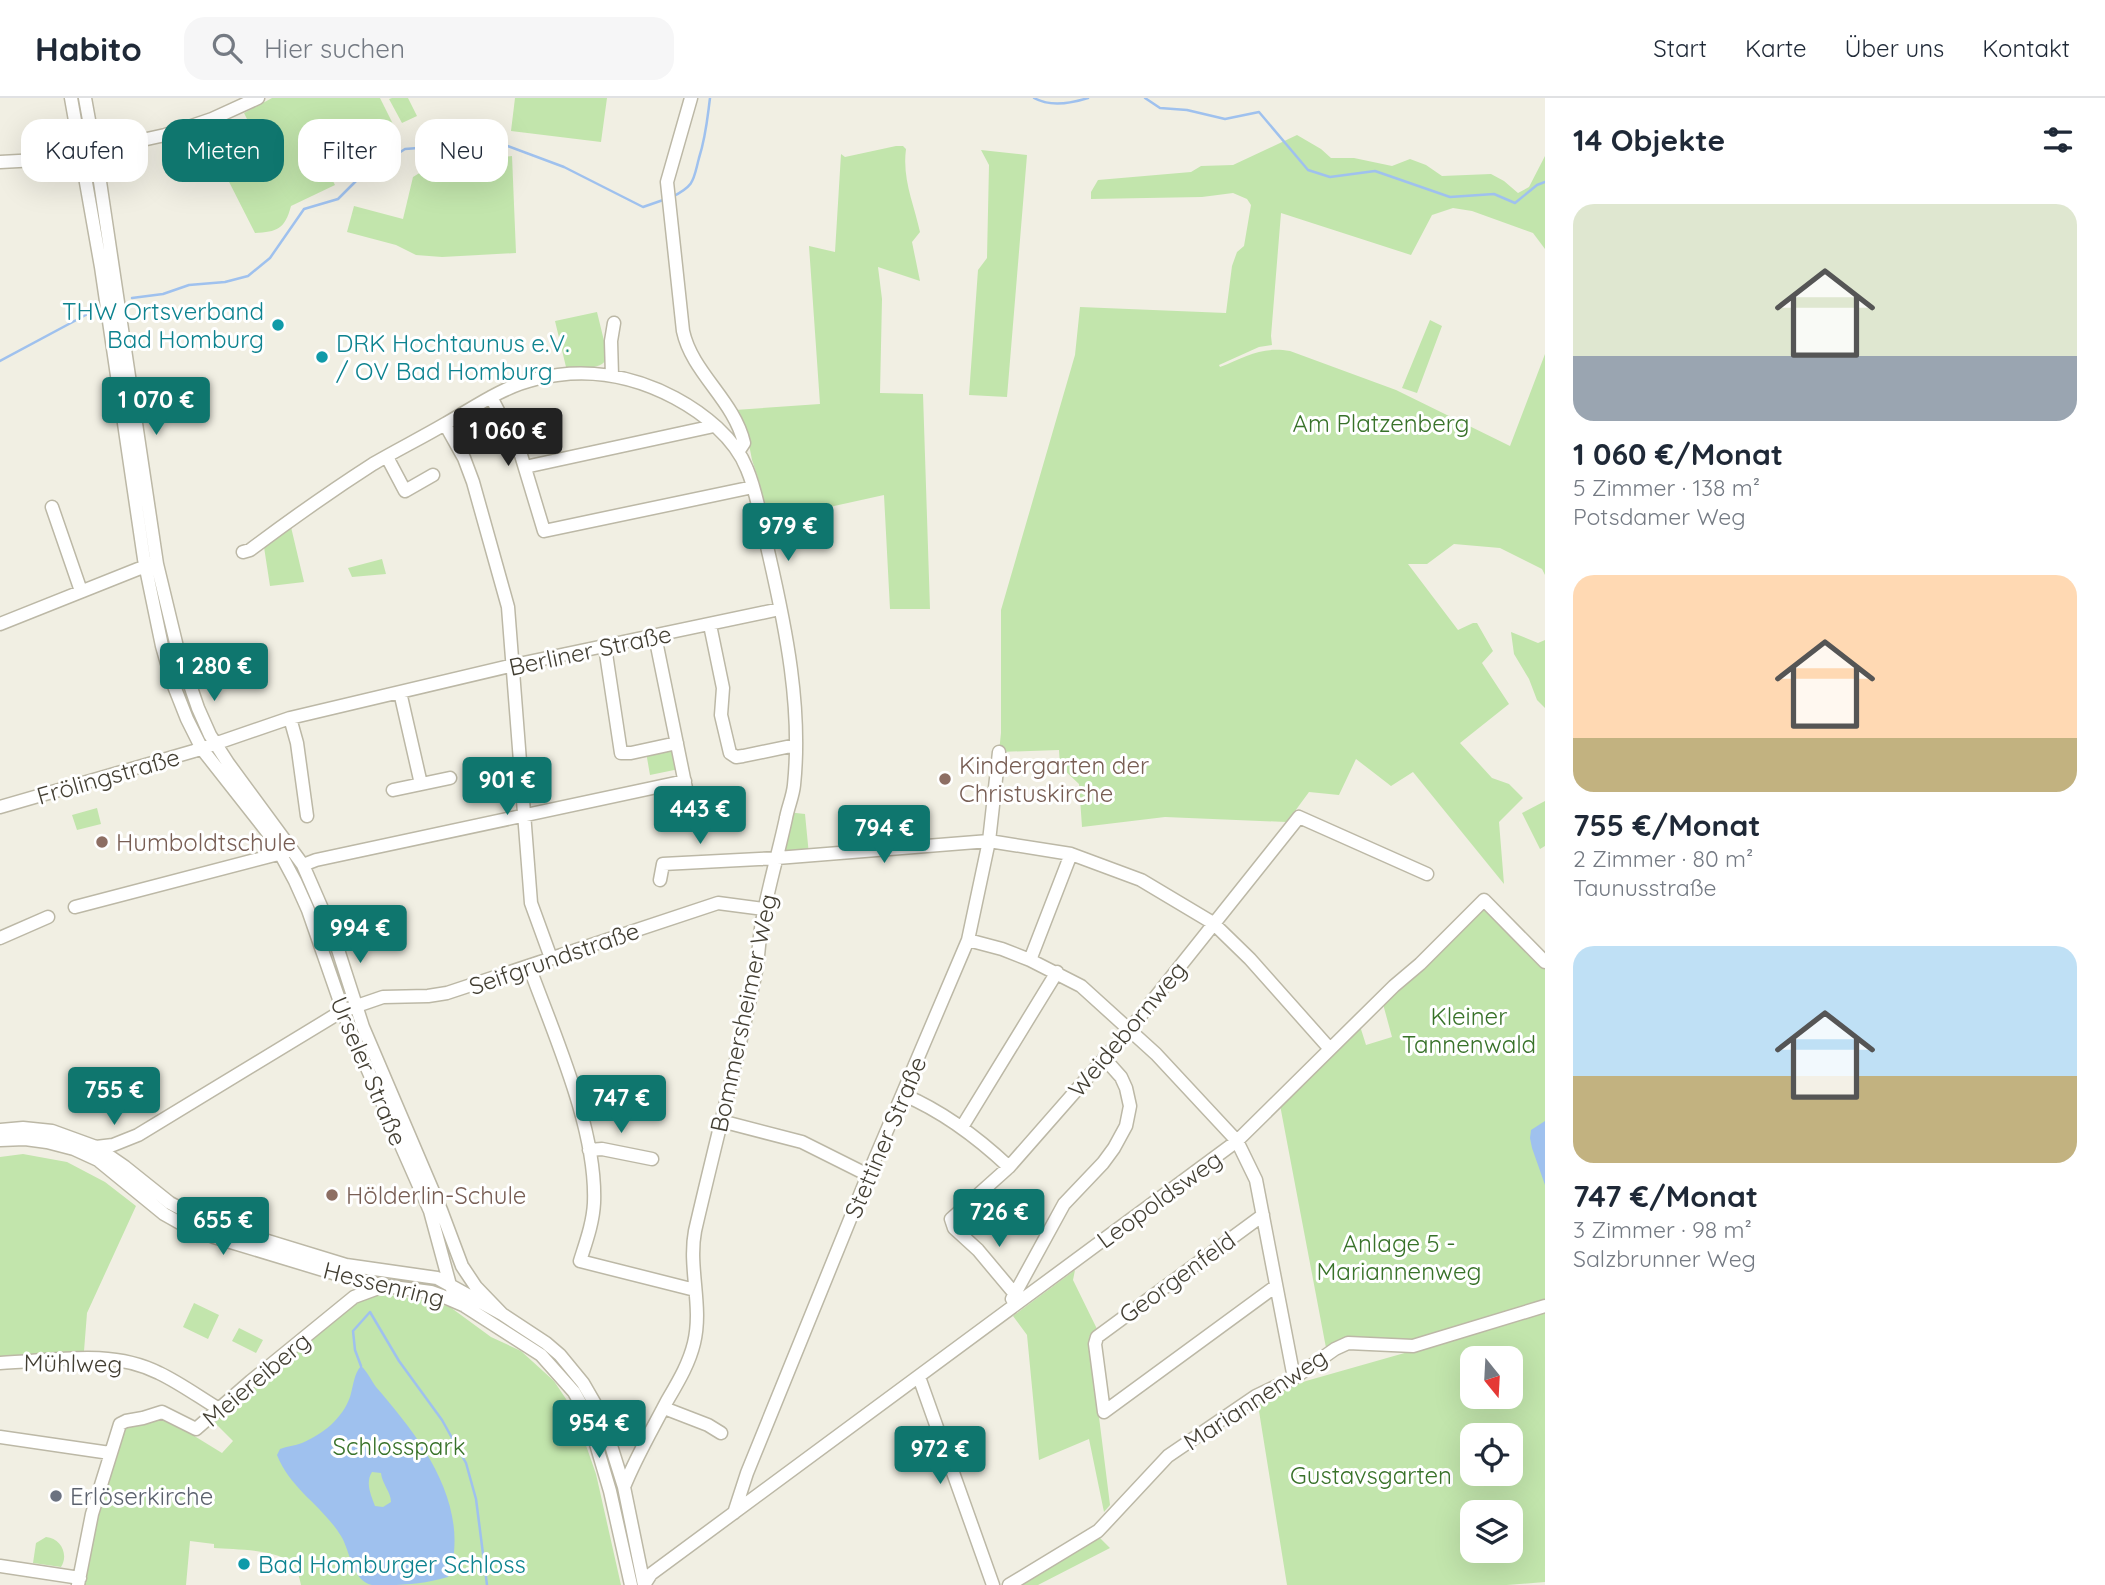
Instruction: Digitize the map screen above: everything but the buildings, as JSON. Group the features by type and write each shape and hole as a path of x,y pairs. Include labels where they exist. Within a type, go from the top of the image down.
{"street":[{"name":"Urseler Straße","path":"71,98 75,119"},
{"name":"Urseler Straße","path":"85,98 89,119"},
{"path":"148,139 192,126 258,98"},
{"path":"243,552 250,550 387,457 491,397 519,384 558,375 612,376 666,393 698,412 738,452 744,443 738,426 685,341 667,177 691,98"},
{"path":"0,162 21,161"},
{"name":"Urseler Straße","path":"87,182 152,566 209,746 287,851 303,865 333,934 355,1005 469,1279 502,1314"},
{"name":"Urseler Straße","path":"99,182 152,566"},
{"path":"612,376 611,341 614,323"},
{"path":"491,397 519,451 544,531 753,486"},
{"path":"445,424 469,469 508,607 531,903 551,957"},
{"path":"525,467 714,426"},
{"name":"Bommersheimer Weg","path":"608,1485 611,1472 631,1457 664,1408 685,1369 694,1343 697,1327 693,1238 756,969 764,909 794,787 796,745 791,670 753,486 747,467 738,452"},
{"path":"387,457 405,491 433,475"},
{"path":"52,507 81,592"},
{"path":"0,624 152,566"},
{"name":"Berliner Straße","path":"209,746 290,718 513,665 780,609"},
{"path":"709,625 723,688 722,715 730,753 736,757 796,745"},
{"path":"655,636 690,808"},
{"path":"606,647 621,753 677,743"},
{"path":"400,692 421,784"},
{"path":"290,718 297,743 307,816"},
{"name":"Frölingstraße","path":"0,807 209,746"},
{"name":"Stettiner Straße","path":"734,1513 747,1473 868,1175 968,940 989,841 999,752"},
{"path":"393,790 450,778"},
{"path":"303,865 685,781"},
{"name":"Weidebornweg","path":"1014,1293 978,1250 956,1231 951,1224 952,1218 1009,1167 1130,1029 1299,817 1427,874"},
{"path":"663,864 989,841 1071,854 1141,880 1213,923 1250,959 1330,1049"},
{"path":"659,850 663,864 660,880"},
{"name":"Urseler Straße","path":"287,851 342,1011 430,1211 450,1285 463,1305"},
{"path":"75,908 287,851"},
{"path":"1030,960 1071,854"},
{"name":"Leopoldsweg","path":"644,1585 651,1574 1237,1141 1485,900 1545,962"},
{"name":"Seifgrundstraße","path":"96,1147 114,1145 138,1135 355,1005 383,996 428,996 447,993 718,904 764,909"},
{"path":"0,938 48,917"},
{"path":"968,940 1030,960 1081,986 1180,1078 1237,1141 1256,1180 1294,1378"},
{"path":"529,966 578,1103 589,1150 594,1201 590,1229 580,1261 695,1290"},
{"path":"962,1127 1057,972"},
{"path":"1008,1310 1014,1293 1064,1203 1103,1163 1126,1126 1130,1106 1126,1088 1121,1077 1104,1058"},
{"path":"904,1095 936,1110 962,1127 1009,1167"},
{"path":"721,1121 802,1142 868,1175"},
{"name":"Hessenring","path":"0,1130 52,1131 96,1147 170,1203 206,1222 346,1265 432,1276 502,1314"},
{"path":"125,1167 125,1153 138,1135"},
{"name":"Hessenring","path":"0,1140 36,1140 74,1149 98,1160 164,1214 214,1237 343,1276 385,1286 431,1292 463,1305"},
{"path":"589,1150 601,1149 652,1159"},
{"name":"Georgenfeld","path":"1263,1215 1103,1331 1095,1341 1104,1412 1276,1286"},
{"name":"Urseler Straße","path":"450,1233 457,1273 450,1285"},
{"path":"420,1275 433,1266 441,1249"},
{"path":"343,1276 351,1286 354,1297"},
{"path":"431,1292 450,1285"},
{"name":"Meiereiberg","path":"110,1453 116,1432 124,1421 162,1412 196,1429 354,1297 385,1286"},
{"path":"463,1305 541,1354 574,1392 587,1417 599,1452 631,1585"},
{"name":"Mariannenweg","path":"1009,1585 1098,1531 1168,1456 1256,1396 1294,1378 1341,1345 1413,1346 1545,1306"},
{"path":"502,1314 547,1343 560,1355 591,1394 611,1443 618,1453 631,1457"},
{"name":"Mühlweg","path":"0,1363 72,1358 103,1358 127,1362 160,1373 219,1409"},
{"path":"919,1377 993,1585"},
{"path":"664,1408 708,1425 721,1433"},
{"path":"0,1437 110,1453 92,1514 79,1581 0,1566"},
{"path":"599,1452 603,1459 631,1457"},
{"path":"631,1457 624,1488 644,1585"},
{"name":"Bommersheimer Weg","path":"624,1488 631,1457"},
{"path":"637,1552 652,1563 668,1563"}],"green space":[{"path":"272,98 380,98 390,119 298,119 298,182 334,182 335,185 291,206 286,220 279,228 255,233 229,182 284,182 284,119 247,119 244,113"},
{"path":"408,98 417,116 402,123 389,99"},
{"path":"515,98 607,98 601,142 511,131"},
{"name":"Am Platzenberg","path":"1297,135 1331,158 1354,158 1392,166 1410,159 1426,165 1442,176 1491,174 1518,193 1529,187 1545,156 1545,249 1533,233 1472,211 1453,208 1432,215 1411,255 1281,213 1272,345 1259,347 1219,365 1220,367 1262,351 1290,351 1396,390 1510,446 1545,354 1545,575 1542,569 1500,548 1454,544 1427,564 1408,564 1458,630 1477,623 1493,651 1482,663 1509,704 1460,743 1492,778 1509,784 1523,798 1499,822 1504,884 1413,772 1391,786 1356,759 1339,795 1309,792 1287,822 1165,817 1082,827 1079,784 1060,766 1059,750 999,752 1001,610 1075,355 1080,307 1226,313 1232,266 1237,252 1244,246 1251,205 1247,199 1233,193 1202,197 1091,199 1091,192 1098,180 1191,172 1201,166 1233,165"},
{"path":"896,146 906,149 907,181 920,232 912,242 920,281 878,267 882,299 880,393 923,394 930,609 890,609 884,495 766,521 747,434 735,410 820,404 809,246 835,252 841,154 845,157"},
{"path":"981,150 1027,155 1007,397 969,395 978,270 987,258 989,165"},
{"path":"508,156 512,156 516,253 442,257 416,255 396,245 347,232 354,206 403,219 415,176 415,182 508,182"},
{"path":"597,312 607,353 606,359 598,366 566,367 555,321"},
{"path":"1430,320 1442,326 1417,393 1402,388"},
{"path":"291,527 304,582 270,586 264,547"},
{"path":"382,559 386,574 352,577 348,568"},
{"path":"1511,632 1538,643 1545,640 1545,708 1537,700 1529,679 1514,654"},
{"path":"668,747 676,752 679,769 650,775 646,752"},
{"path":"1545,801 1545,846 1540,849 1522,813"},
{"path":"97,808 101,824 77,830 72,815"},
{"path":"787,812 805,814 809,855 777,858"},
{"path":"1485,904 1545,965 1545,1306 1413,1346 1348,1343 1327,1353 1280,1105 1360,1026 1366,1045 1392,1037 1383,1004 1425,968"},
{"path":"23,1154 67,1162 105,1182 136,1206 87,1313 84,1351 0,1357 0,1157"},
{"path":"1075,1270 1073,1280 1098,1331 1089,1337 1110,1505 1104,1512 1089,1439 1039,1460 1027,1335 1013,1316"},
{"name":"Schlosspark","path":"375,1293 424,1300 450,1307 491,1337 521,1351 554,1381 574,1411 596,1474 621,1585 301,1585 296,1568 289,1561 270,1553 214,1548 214,1544 190,1541 186,1585 82,1585 97,1513 122,1428 158,1416 222,1453 233,1441 213,1421 351,1307"},
{"path":"194,1303 219,1315 208,1339 183,1327"},
{"name":"Gustavsgarten","path":"1545,1313 1545,1582 1507,1585 1287,1585 1258,1405 1283,1390 1306,1381"},
{"path":"239,1328 263,1340 256,1353 232,1341"},
{"path":"46,1537 56,1540 64,1552 61,1567 33,1563 36,1543"},
{"path":"1099,1537 1110,1548 1038,1585 1018,1585"}],"water":[{"path":"1545,1121 1545,1185 1530,1138 1531,1130"},
{"path":"361,1366 363,1368 419,1442 442,1484 454,1529 453,1562 448,1577 403,1585 372,1585 365,1582 356,1571 341,1536 290,1478 277,1455 280,1449 317,1435 337,1419 347,1405","holes":["372,1472 381,1473 391,1502 383,1507 375,1506 369,1485"]}],"waterway":[{"path":"672,197 685,189 694,177 705,135 710,98"},
{"path":"1034,98 1054,103 1088,98"},
{"path":"1145,98 1160,108 1187,110 1225,119 1259,112 1308,170 1330,177 1375,171 1450,197 1494,194 1515,203 1537,185 1545,182"},
{"path":"132,298 163,294 189,285 225,282 248,276 270,258 304,209 338,199 368,165 391,158 405,149 418,148 442,130 453,126 483,142 505,145 564,167 643,207 666,199"},
{"path":"0,361 95,310"},
{"path":"361,1366 355,1350 353,1331 370,1312 399,1361 442,1420 466,1463 476,1499 487,1585"}],"place":[{"name":"THW Ortsverband Bad Homburg","path":"278,325"},
{"name":"DRK Hochtaunus e.V. / OV Bad Homburg","path":"322,357"},
{"name":"Kindergarten der Christuskirche","path":"945,779"},
{"name":"Humboldtschule","path":"102,842"},
{"name":"Hölderlin-Schule","path":"332,1195"},
{"name":"Erlöserkirche","path":"56,1496"},
{"name":"Bad Homburger Schloss","path":"244,1564"}],"park label":[{"name":"Kleiner Tannenwald","path":"1469,1030"},
{"name":"Anlage 5 - Mariannenweg","path":"1399,1257"}]}
